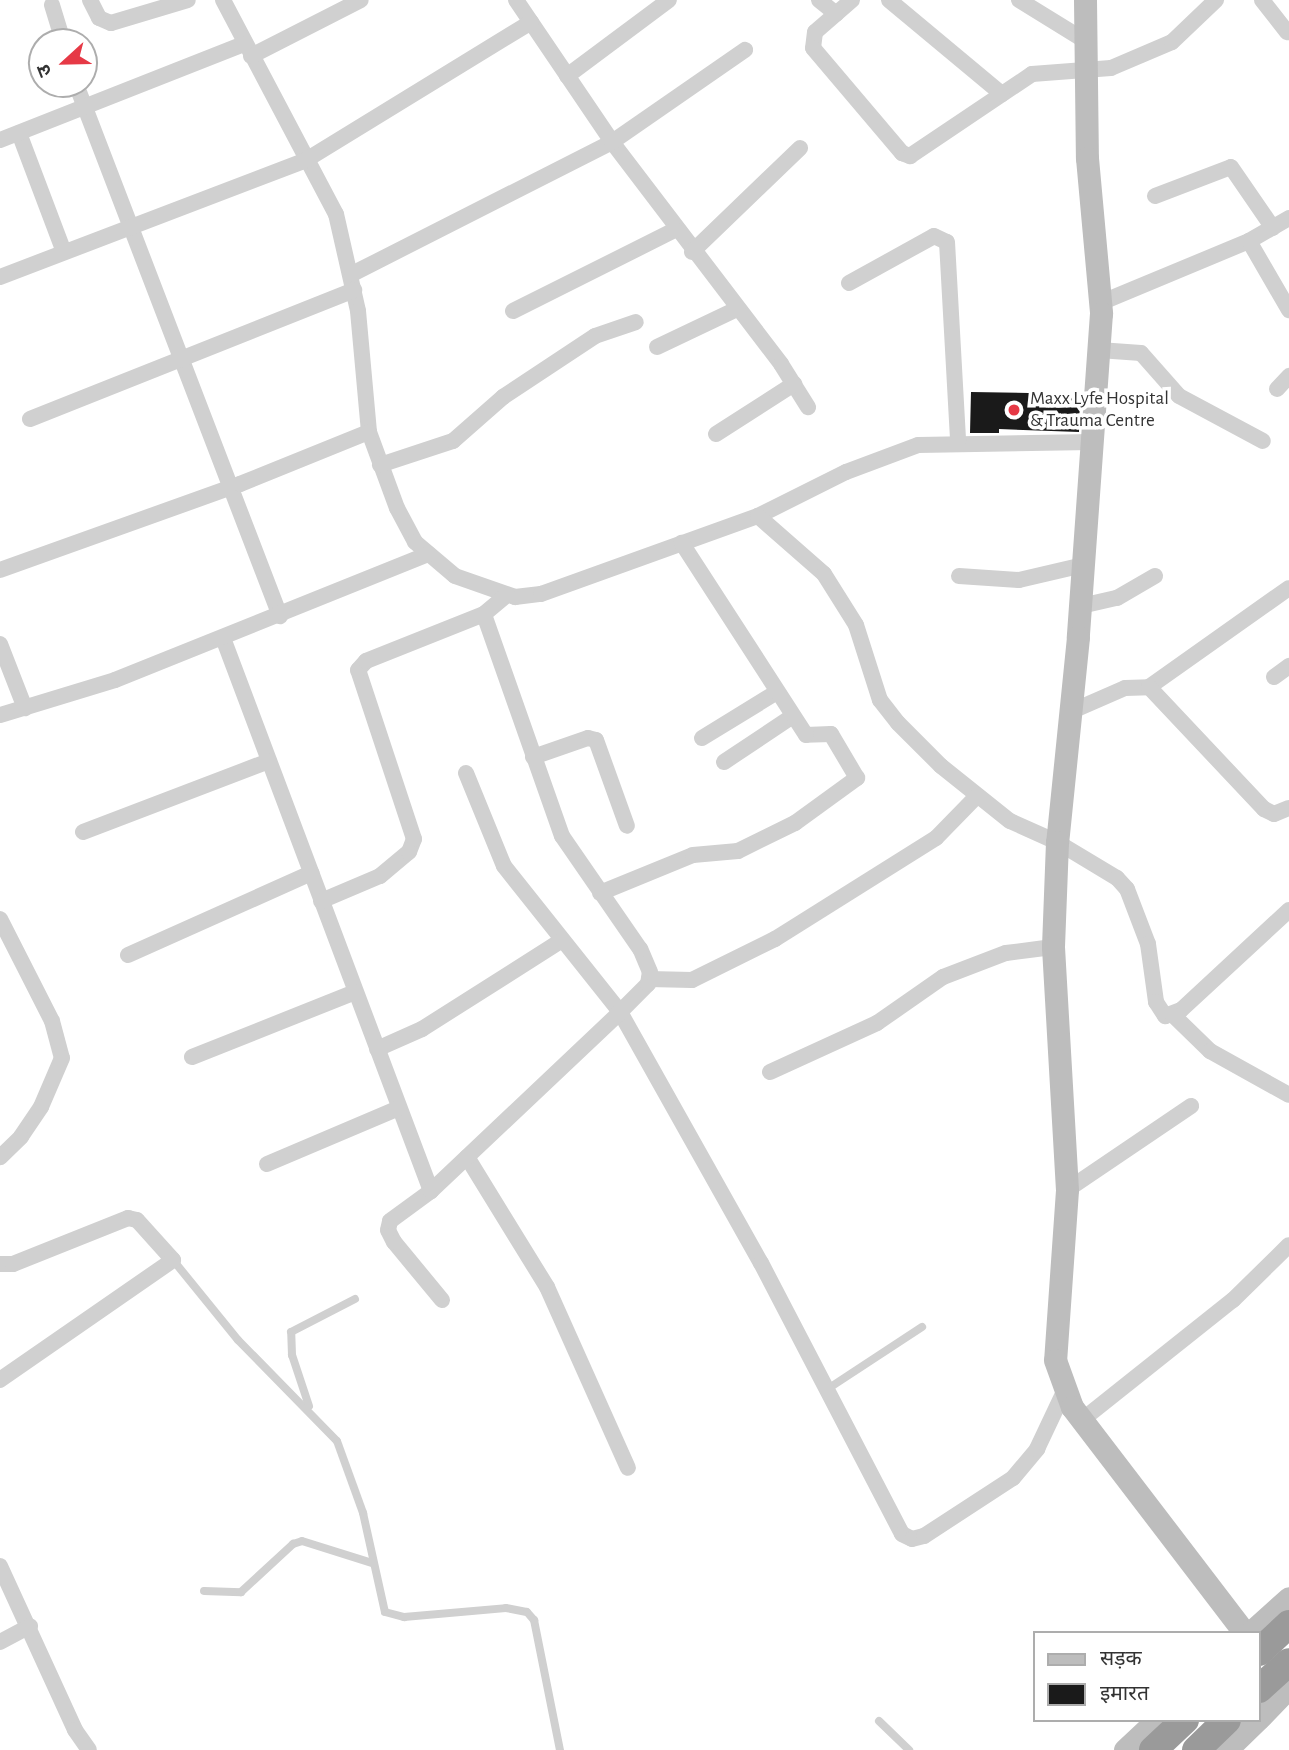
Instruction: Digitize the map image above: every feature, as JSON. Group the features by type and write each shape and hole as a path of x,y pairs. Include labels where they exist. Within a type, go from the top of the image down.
{"highway":[{"path":"1261,1682 1269,1656 1289,1624"},
{"path":"1153,1750 1183,1722"},
{"path":"1196,1750 1225,1722"}],"street":[{"path":"90,0 99,18 111,23 188,0"},
{"path":"223,0 336,214 353,282 369,432 380,465 415,542 455,576 507,595 541,594 758,516 895,452 958,441 1091,442"},
{"path":"0,140 248,50 361,0"},
{"path":"516,0 612,142 692,252 794,384 808,407"},
{"path":"567,76 669,0"},
{"path":"819,0 836,14"},
{"path":"852,0 815,32 813,48 902,153 920,154 1002,94 1040,71 1111,68 1172,42 1216,0"},
{"path":"889,0 1002,94"},
{"path":"1019,0 1084,40"},
{"path":"1085,0 1087,158 1100,303 1081,606 1057,842 1053,947 1067,1190 1055,1342 1058,1376 1064,1392 1082,1420 1249,1631"},
{"path":"1262,0 1287,33"},
{"path":"52,5 59,28"},
{"path":"0,277 306,160 531,22"},
{"path":"30,419 353,282 612,142 746,50"},
{"path":"80,98 280,616"},
{"path":"19,133 64,252"},
{"path":"692,252 800,148"},
{"path":"1155,196 1231,167 1273,228"},
{"path":"1100,303 1249,241 1289,218"},
{"path":"513,311 676,230"},
{"path":"849,283 933,236 947,242 958,441"},
{"path":"1249,241 1289,310"},
{"path":"657,347 737,309"},
{"path":"380,465 453,441 503,397 595,336 636,322"},
{"path":"1099,350 1141,353 1179,396 1263,441"},
{"path":"1277,389 1289,376"},
{"path":"716,434 794,384"},
{"path":"0,570 230,488 369,432"},
{"path":"758,516 824,574 856,625 872,681 887,712 976,796 1010,821 1057,842 1117,878 1127,889 1148,944 1156,1002 1166,1016 1173,1015 1289,910"},
{"path":"600,893 692,855 738,850 795,823 853,784 855,769 831,734 806,735 682,543"},
{"path":"0,715 115,680 429,554"},
{"path":"959,576 1019,580 1083,565"},
{"path":"1081,606 1117,598 1155,576"},
{"path":"1070,712 1125,688 1149,687 1289,588"},
{"path":"321,901 380,876 409,852 414,839 358,670 366,661 484,614 507,595"},
{"path":"484,614 562,836 646,960 649,979"},
{"path":"223,638 432,1191"},
{"path":"0,644 25,708"},
{"path":"1274,677 1289,666"},
{"path":"1149,687 1264,809 1274,814 1289,808"},
{"path":"702,738 777,692"},
{"path":"724,762 793,716"},
{"path":"533,757 588,738 596,740 627,826"},
{"path":"83,832 269,761"},
{"path":"466,773 504,866 620,1012 761,1263 894,1522 912,1539 1019,1473 1037,1449 1064,1392"},
{"path":"649,979 692,981 775,939 936,838 976,796"},
{"path":"128,956 311,873"},
{"path":"0,919 52,1021 62,1058 41,1107 22,1137 0,1157"},
{"path":"376,1048 422,1029 562,940"},
{"path":"770,1072 877,1023 943,977 1006,953 1053,947"},
{"path":"442,1300 388,1230 390,1221 432,1191 620,1012 649,979"},
{"path":"192,1057 355,992"},
{"path":"1173,1015 1210,1051 1289,1094"},
{"path":"1067,1190 1191,1107"},
{"path":"267,1164 399,1108"},
{"path":"467,1157 547,1287 628,1468"},
{"path":"0,1264 13,1264 128,1218 137,1220 173,1261 0,1380"},
{"path":"1082,1420 1233,1300 1289,1245"},
{"path":"1,1570 30,1626 75,1730 89,1750"},
{"path":"1261,1702 1269,1656 1289,1598"},
{"path":"0,1642 30,1626"},
{"path":"1125,1750 1155,1722"},
{"path":"1226,1750 1255,1722"}],"lane":[{"path":"173,1261 238,1340 310,1408 337,1441 346,1460 380,1600 394,1617 506,1608 527,1612 540,1634 560,1750"},
{"path":"310,1408 292,1355 291,1332 355,1299"},
{"path":"826,1390 922,1326"},
{"path":"204,1591 241,1591 293,1544 302,1541 372,1563"},
{"path":"879,1721 909,1750"}],"building":[{"path":"971,392 1080,394 1079,432 999,429 999,433 970,433"}],"place":[{"name":"Maxx Lyfe Hospital & Trauma Centre","path":"1014,410"}]}
